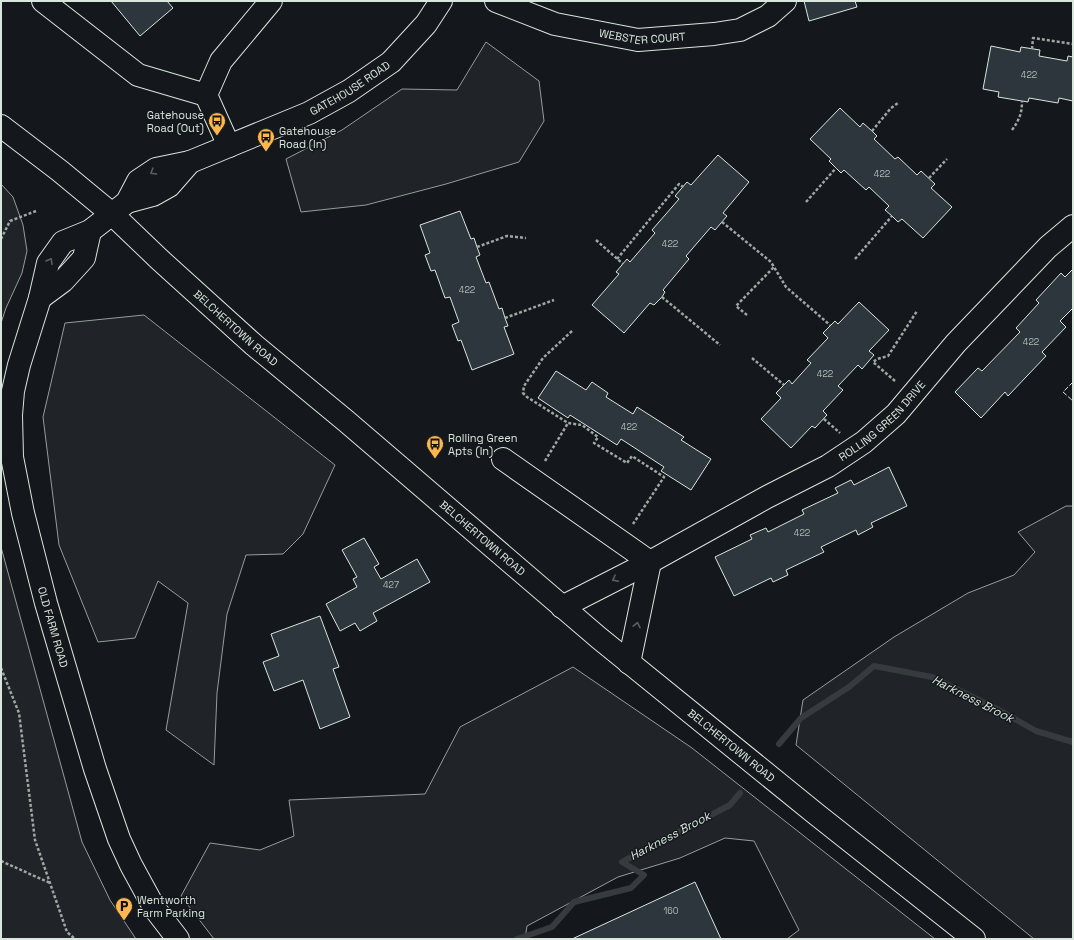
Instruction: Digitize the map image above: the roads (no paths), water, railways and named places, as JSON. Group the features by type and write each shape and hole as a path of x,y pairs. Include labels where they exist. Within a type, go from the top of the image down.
{"main road":[{"path":"43,1 138,75 206,95"},
{"path":"229,146 206,95 221,61 271,1"},
{"name":"GATEHOUSE ROAD","path":"119,208 153,195 169,186 190,162 309,113 349,92 391,62 412,41 426,24 441,1"},
{"name":"WEBSTER COURT","path":"496,1 555,24 638,40 714,34 740,30 768,16 785,1"},
{"name":"BELCHERTOWN ROAD","path":"1,126 60,172 119,208 158,259 254,344 346,420 629,663 974,939"},
{"name":"OLD FARM ROAD","path":"119,208 90,231 84,258 63,281 40,298 27,337 13,391 11,445 19,497 46,603 95,769 110,814 131,865 155,910 178,939"},
{"name":"ROLLING GREEN DRIVE","path":"562,607 650,562 766,497 828,466 864,442 896,414 956,343 1048,247 1073,226"},
{"path":"503,460 650,562 629,663"}],"waterway":[{"name":"Harkness Brook","path":"779,744 801,718 849,687 874,666 932,677 999,710 1036,731 1073,742"},
{"name":"Harkness Brook","path":"517,939 552,927 574,902 631,888 644,875 622,862 730,805 740,793"}],"place":[{"name":"Gatehouse Road (Out)","path":"217,136"},
{"name":"Gatehouse Road (In)","path":"266,152"},
{"name":"Rolling Green Apts (In)","path":"435,459"},
{"name":"Wentworth Farm Parking","path":"124,921"}]}
